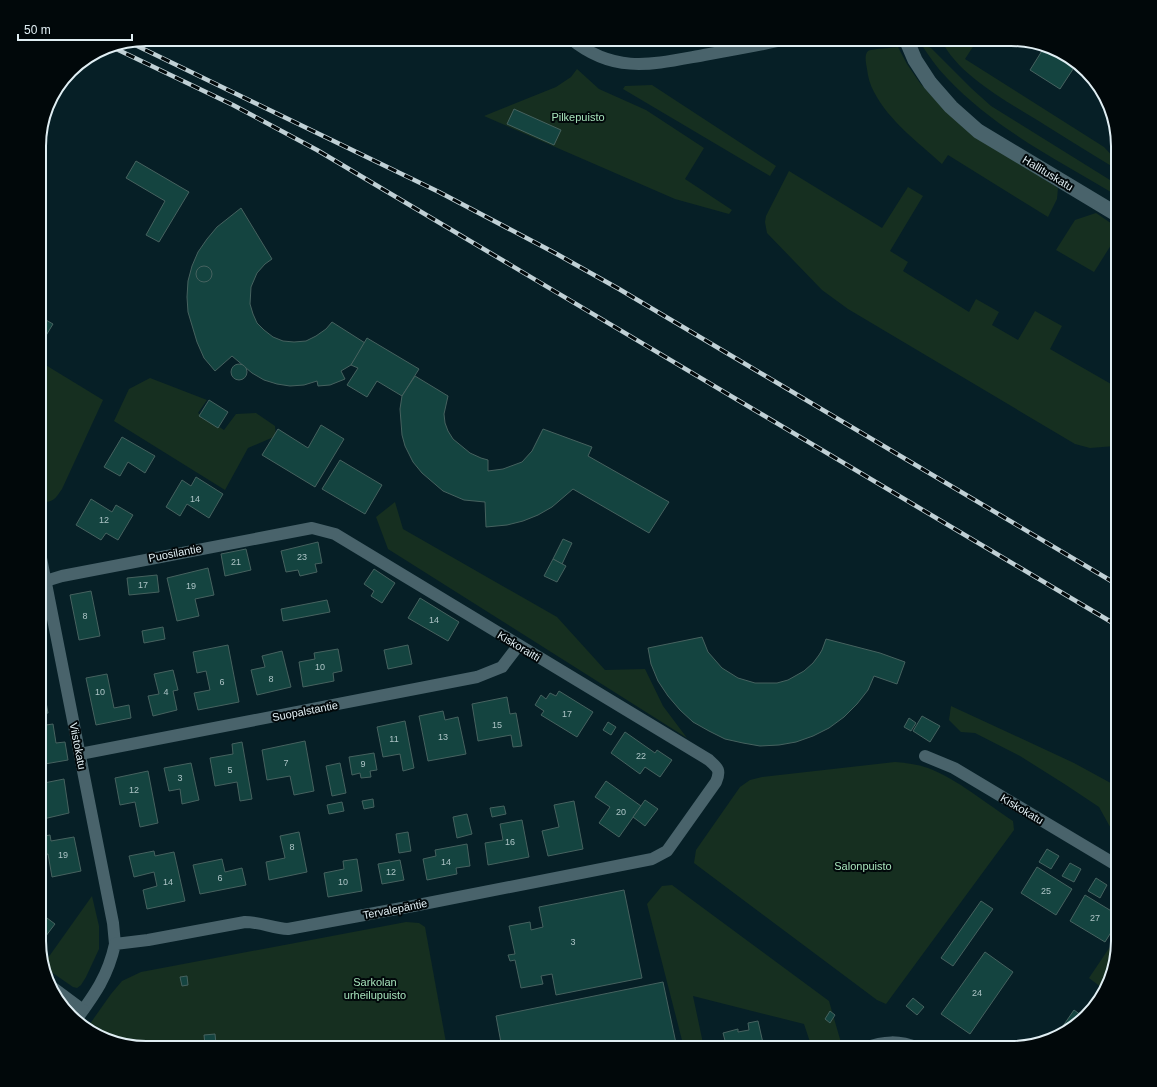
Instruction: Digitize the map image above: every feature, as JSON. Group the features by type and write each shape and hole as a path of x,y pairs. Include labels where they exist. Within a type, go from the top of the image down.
{"street":[{"path":"581,46 609,60 638,64 662,63 736,46"},
{"name":"Hallituskatu","path":"909,46 914,60 930,83 951,107 978,131 1111,211"},
{"name":"Puosilantie","path":"46,581 62,576 312,528"},
{"name":"Kiskoraitti","path":"312,528 335,534 518,646 709,760 717,767 719,774"},
{"name":"Viistokatu","path":"46,600 80,754 113,923 115,944"},
{"name":"Suopalstantie","path":"80,754 477,677 502,667 518,646"},
{"name":"Kiskokatu","path":"925,756 954,768 1111,862"},
{"name":"Tervalepäntie","path":"115,944 148,940 245,922 257,922 280,929 288,929 652,859 667,851 716,782 719,774"},
{"path":"80,1016 99,987 107,972 115,944"},
{"path":"60,993 84,1010"}],"green space":[{"path":"922,46 931,48 991,106 1111,181 1111,192 1007,129 966,96 933,62"},
{"path":"945,46 973,46 965,59 1104,147 1111,154 1111,166 988,89 973,78 950,54"},
{"path":"898,47 920,83 970,132 1058,188 1057,199 1048,217 948,155 942,164 896,122 880,103 870,84 866,57 868,51 870,50"},
{"name":"Pilkepuisto","path":"577,69 599,89 646,110 704,148 685,179 732,210 729,214 675,199 484,116 556,87 571,77"},
{"path":"652,85 776,166 770,176 623,89 625,86"},
{"path":"789,171 882,228 908,187 923,196 890,251 908,262 903,271 969,312 976,299 999,312 992,325 1018,340 1035,311 1062,326 1050,349 1111,384 1111,446 1090,448 1075,444 848,309 822,290 767,233 765,222 766,216"},
{"path":"1096,213 1111,223 1111,245 1094,272 1056,250 1075,220"},
{"path":"46,365 103,400 62,489 53,500 46,502"},
{"path":"150,378 207,400 198,413 224,430 236,414 256,413 275,426 276,436 248,448 225,490 114,421 129,389"},
{"path":"395,502 403,529 557,617 605,670 645,669 663,706 687,738 388,549 376,517"},
{"path":"951,706 1074,763 1111,783 1111,829 1099,807 1020,756 975,733 961,732 949,720"},
{"name":"Salonpuisto","path":"895,762 924,767 950,779 972,792 1013,821 1014,830 886,1004 877,1000 694,863 696,850 740,787 750,780 762,777"},
{"path":"672,885 829,1001 841,1041 810,1041 804,1024 693,996 703,1041 682,1041 647,904 662,886"},
{"path":"92,896 99,926 99,949 81,985 77,988 73,987 51,972 48,959"},
{"name":"Sarkolan urheilupuisto","path":"406,922 419,923 425,927 446,1041 139,1041 120,1038 101,1031 90,1024 122,981 141,972"},
{"path":"1111,945 1108,967 1100,986 1089,978"}],"building":[{"path":"1042,51 1061,59 1074,68 1060,89 1030,70"},
{"path":"514,109 561,130 554,145 507,124"},
{"path":"136,161 189,192 159,242 146,235 165,201 126,178"},
{"path":"241,208 272,259 257,273 251,287 250,304 257,323 273,337 283,341 294,342 306,341 316,336 326,329 332,322 365,343 351,365 341,371 345,379 330,385 318,386 317,381 304,385 290,386 264,380 252,373 232,356 215,371 204,358 197,342 188,312 188,281 198,252 207,239 217,227"},
{"path":"204,266 211,271 212,274 207,281 204,282 197,277 196,274 201,267"},
{"path":"46,320 53,324 46,336"},
{"path":"367,338 419,369 402,396 377,381 367,397 347,385 358,368 351,365"},
{"path":"239,364 246,369 247,372 242,379 239,380 232,375 231,372 236,365"},
{"path":"415,376 448,396 444,414 448,431 453,439 470,453 488,460 488,471 503,469 522,462 532,451 543,429 592,447 588,456 669,502 649,533 573,489 552,507 538,515 507,525 486,527 485,502 464,500 443,491 422,473 413,462 405,446 402,435 400,409 402,396"},
{"path":"209,400 228,412 218,428 199,416"},
{"path":"321,425 344,439 315,487 262,455 278,429 308,448"},
{"path":"122,437 155,456 145,473 128,462 120,476 104,467"},
{"path":"340,460 382,485 365,514 322,489"},
{"path":"196,477 223,494 209,518 187,504 180,516 166,507 182,480 191,486"},
{"path":"91,499 112,512 116,505 133,515 118,540 106,533 101,540 76,525"},
{"path":"563,539 572,543 562,564 553,559"},
{"path":"318,542 322,563 315,564 317,572 300,576 298,570 286,572 281,551"},
{"path":"246,549 251,570 225,576 221,554"},
{"path":"553,559 566,566 557,582 544,576"},
{"path":"208,568 214,595 195,599 199,616 177,621 167,578"},
{"path":"374,569 395,583 382,603 371,596 374,591 364,584"},
{"path":"157,575 159,592 129,595 127,578"},
{"path":"91,591 100,636 79,640 70,595"},
{"path":"420,598 459,622 448,641 408,618"},
{"path":"327,600 330,612 283,621 281,609"},
{"path":"163,627 165,639 144,643 142,631"},
{"path":"702,637 708,652 722,668 738,678 755,683 777,683 788,680 804,671 819,655 826,639 880,653 905,662 897,684 874,676 868,690 857,704 844,717 829,728 796,742 760,746 725,739 693,722 668,696 658,681 651,664 648,648"},
{"path":"228,645 239,702 198,710 194,693 210,690 206,671 197,673 193,652"},
{"path":"408,645 412,664 388,669 384,650"},
{"path":"338,649 342,671 333,673 334,681 303,687 299,662 315,659 314,653"},
{"path":"282,651 291,687 257,695 251,670 265,667 262,656"},
{"path":"173,670 178,690 173,691 177,710 153,716 148,696 159,694 154,674"},
{"path":"107,674 114,708 129,705 131,718 96,725 86,678"},
{"path":"559,691 593,712 577,737 541,715 544,711 535,705 541,695 546,699 550,693 556,696"},
{"path":"507,697 510,714 516,713 522,746 513,747 511,735 478,741 472,704"},
{"path":"46,702 48,713 46,713"},
{"path":"443,711 445,720 458,717 466,754 428,761 419,716"},
{"path":"922,716 940,726 930,742 913,731"},
{"path":"909,718 916,723 911,731 904,727"},
{"path":"405,721 414,768 403,771 400,754 383,757 377,727"},
{"path":"608,722 616,727 611,735 603,730"},
{"path":"53,724 56,743 65,742 68,760 46,764 46,725"},
{"path":"625,732 655,753 657,750 672,760 660,777 645,767 640,774 611,753"},
{"path":"305,741 314,791 294,795 290,776 267,780 262,750"},
{"path":"242,742 252,799 240,801 237,782 215,786 210,758 233,754 232,744"},
{"path":"374,753 377,770 370,771 371,777 361,778 360,773 352,775 349,757"},
{"path":"191,763 199,800 182,804 180,789 169,791 164,768"},
{"path":"340,763 346,793 332,796 326,766"},
{"path":"148,771 158,823 140,827 135,802 120,805 115,778"},
{"path":"64,779 69,813 46,818 46,783"},
{"path":"606,781 641,806 619,837 599,823 610,807 595,797"},
{"path":"373,799 374,807 364,809 362,801"},
{"path":"645,800 658,809 645,826 633,817"},
{"path":"574,801 583,849 548,856 542,831 559,827 554,805"},
{"path":"342,802 344,811 329,814 327,805"},
{"path":"504,806 506,814 492,817 490,808"},
{"path":"467,814 472,834 457,838 453,817"},
{"path":"522,820 529,857 488,865 485,843 503,840 500,824"},
{"path":"299,832 307,872 269,880 266,862 285,858 280,836"},
{"path":"408,832 411,851 399,853 396,834"},
{"path":"50,835 51,841 74,837 81,871 52,877 48,854 46,854 46,836"},
{"path":"467,844 470,866 456,868 457,874 427,880 423,859 436,856 435,850"},
{"path":"1047,849 1059,856 1051,869 1039,862"},
{"path":"154,851 155,856 174,852 185,901 147,909 143,890 157,886 154,872 134,877 129,856"},
{"path":"222,859 225,872 242,868 246,885 200,894 193,865"},
{"path":"357,859 362,891 328,897 324,873 344,869 343,861"},
{"path":"400,860 404,880 382,884 378,864"},
{"path":"1070,863 1081,869 1074,882 1062,876"},
{"path":"1037,867 1072,889 1056,915 1021,893"},
{"path":"1096,878 1107,885 1100,898 1088,891"},
{"path":"624,890 642,978 556,995 552,974 541,976 543,984 521,988 515,960 510,961 508,955 515,954 509,926 530,922 531,930 543,927 539,907"},
{"path":"1085,895 1111,911 1111,932 1105,942 1070,921"},
{"path":"981,901 993,909 953,966 941,958"},
{"path":"46,917 55,924 46,936"},
{"path":"985,952 1013,972 970,1034 941,1014"},
{"path":"187,976 188,985 182,986 180,977"},
{"path":"663,982 676,1041 501,1041 496,1016"},
{"path":"913,998 924,1007 917,1015 906,1006"},
{"path":"1074,1010 1080,1014 1067,1024 1062,1027"},
{"path":"830,1011 835,1015 830,1023 825,1019"},
{"path":"758,1021 763,1041 725,1041 723,1033 738,1029 738,1032 749,1030 748,1023"},
{"path":"215,1034 216,1041 205,1041 204,1035"}],"railway":[{"path":"138,46 439,192 555,253 619,289 1111,581"},
{"path":"118,50 233,105 317,150 1111,622"}]}
